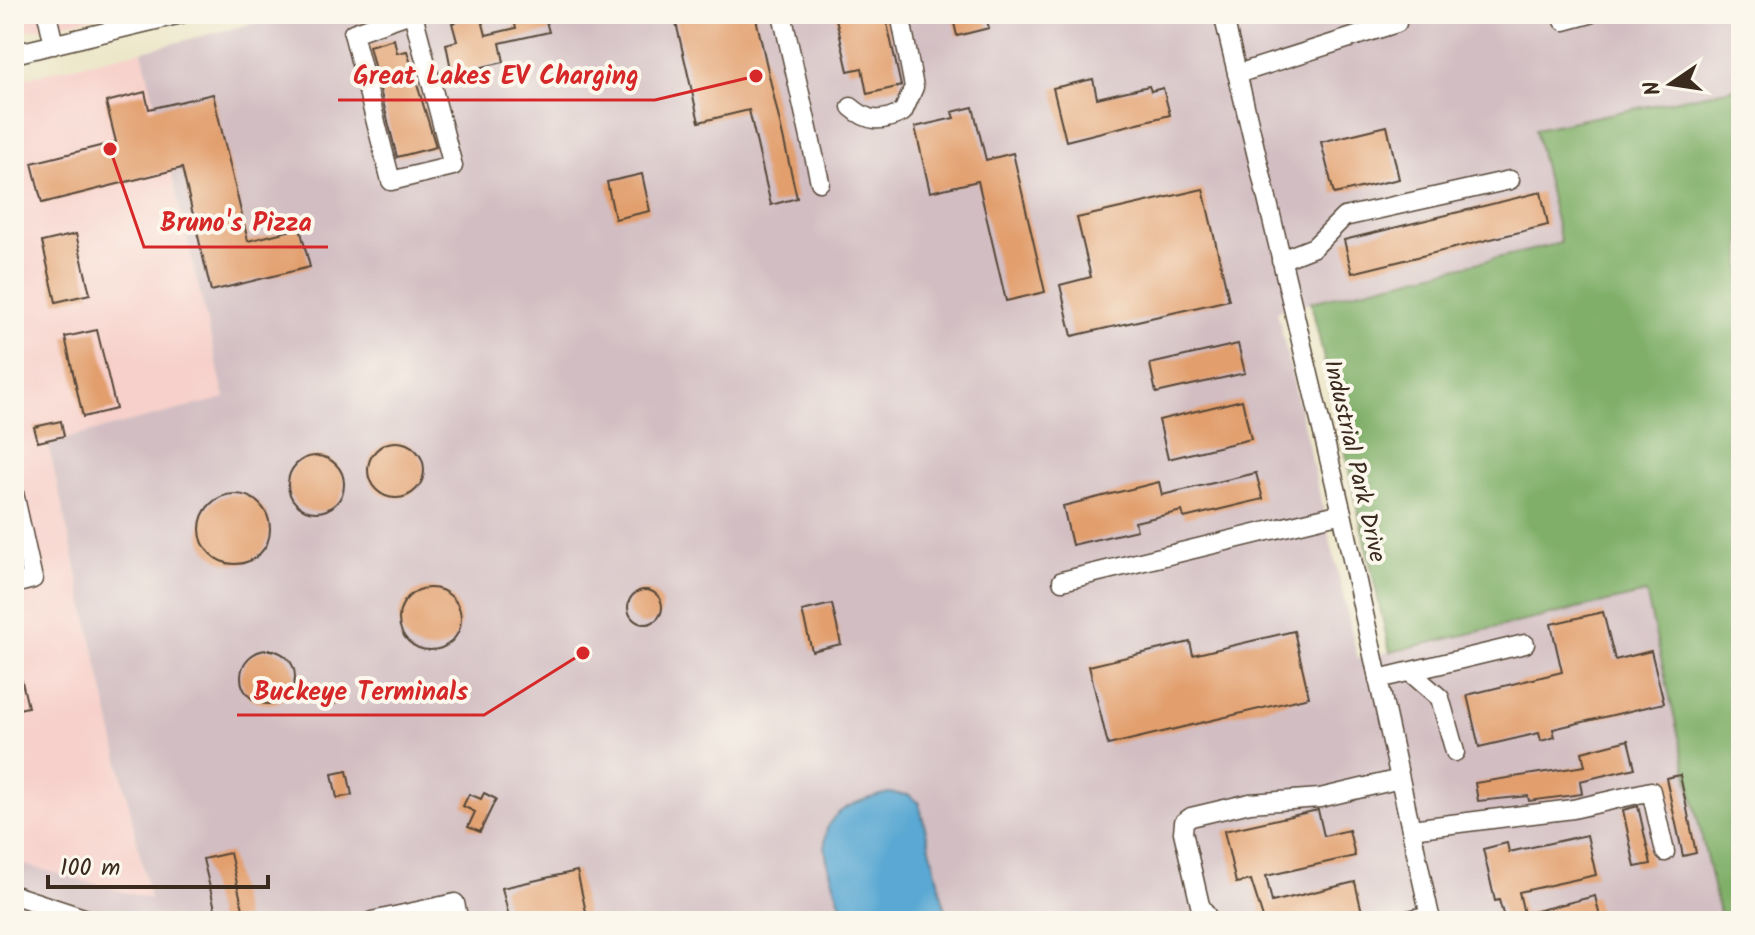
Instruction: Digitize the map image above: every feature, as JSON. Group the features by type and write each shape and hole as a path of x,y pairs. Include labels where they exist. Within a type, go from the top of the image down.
{"street":[{"path":"47,14 54,45"},
{"path":"14,54 137,19 181,14"},
{"path":"411,14 453,166 391,181 353,33 411,14"},
{"path":"782,14 820,182"},
{"path":"851,107 861,117 876,121 903,112 914,87 900,14"},
{"name":"Industrial Park Drive","path":"1223,14 1342,513 1430,918"},
{"path":"1237,74 1397,23 1395,14"},
{"path":"1564,21 1590,14"},
{"path":"1281,260 1314,247 1344,217 1510,180"},
{"path":"14,493 33,579 14,584"},
{"path":"1062,581 1342,513"},
{"path":"1378,679 1525,644"},
{"path":"1410,672 1440,698 1455,752"},
{"path":"1210,921 1200,905 1183,832 1184,822 1191,817 1250,803 1320,798 1400,779"},
{"path":"1411,829 1573,809 1651,791 1665,852"},
{"path":"14,895 93,921"},
{"path":"372,921 455,903 459,921"},
{"path":"1404,921 1430,918"}],"shaded area":[{"path":"14,14 112,14 14,33"},
{"path":"290,14 1741,14 1741,87 1535,129 1561,243 1277,311 1358,659 1646,593 1721,921 14,921 14,862 150,899 48,443 225,398 142,51"},
{"path":"142,51 225,399 48,443 150,900 14,862 14,80"}],"green space":[{"path":"1741,87 1741,921 1721,921 1646,593 1390,652 1311,302 1561,243 1535,129"}],"water":[{"path":"889,793 909,795 919,803 948,921 846,921 826,855 825,838 829,824 841,811 860,801"}],"building":[{"path":"512,14 544,14 549,32 500,43 504,62 452,74 446,44 457,41 452,23 481,16 486,35 516,28"},
{"path":"674,14 755,14 797,198 771,205 749,110 699,122"},
{"path":"835,14 885,14 901,86 867,94 862,68 848,71"},
{"path":"952,14 985,14 989,28 957,36"},
{"path":"394,39 397,53 407,51 436,147 397,157 369,46"},
{"path":"1093,79 1097,98 1149,86 1151,91 1163,88 1170,115 1066,141 1053,88"},
{"path":"145,92 149,109 213,94 248,241 300,228 310,267 211,291 182,168 42,203 32,163 116,142 106,102"},
{"path":"973,107 986,160 1013,153 1045,292 1006,301 978,181 930,192 915,127 954,118 952,112"},
{"path":"1387,126 1399,179 1334,194 1321,142"},
{"path":"642,174 650,211 615,219 607,182"},
{"path":"1203,189 1229,300 1072,336 1060,285 1091,277 1077,218"},
{"path":"1541,192 1548,225 1352,273 1344,240"},
{"path":"76,234 90,294 56,302 42,242"},
{"path":"97,330 116,409 83,417 65,337"},
{"path":"1238,344 1245,373 1156,393 1150,364"},
{"path":"1242,400 1251,439 1168,459 1159,420"},
{"path":"61,421 64,436 38,442 34,427"},
{"path":"396,442 416,450 424,470 416,490 396,498 376,490 368,470 376,450"},
{"path":"316,456 335,465 344,484 335,503 316,512 297,503 288,484 297,465"},
{"path":"1256,473 1263,499 1184,518 1182,511 1135,522 1137,530 1072,545 1063,506 1159,482 1162,495"},
{"path":"235,494 260,504 270,529 260,554 235,564 210,554 200,529 210,504"},
{"path":"430,588 452,597 461,619 452,641 430,650 408,641 399,619 408,597"},
{"path":"645,590 657,595 662,607 657,619 645,624 633,619 628,607 633,595"},
{"path":"832,604 841,644 812,651 802,611"},
{"path":"1603,612 1615,660 1651,651 1664,703 1553,729 1555,737 1541,741 1539,733 1479,747 1467,695 1562,672 1551,624"},
{"path":"1294,631 1309,697 1108,745 1089,666 1190,642 1193,655"},
{"path":"268,650 287,658 295,677 287,696 268,704 249,696 241,677 249,658"},
{"path":"14,669 19,669 28,707 14,710"},
{"path":"329,688 338,697 329,706 320,697"},
{"path":"1628,740 1635,768 1580,781 1582,794 1529,801 1528,796 1478,801 1475,783 1585,766 1582,752"},
{"path":"347,771 352,795 337,798 332,774"},
{"path":"1680,775 1696,853 1683,856 1666,778"},
{"path":"484,793 496,799 480,832 468,827 475,812 463,806 469,794 481,799"},
{"path":"1638,806 1651,864 1635,867 1623,810"},
{"path":"1318,810 1324,836 1349,830 1355,856 1266,876 1272,902 1355,882 1364,921 1264,921 1251,880 1236,883 1224,831"},
{"path":"1587,835 1596,875 1519,892 1524,914 1595,896 1601,921 1505,921 1499,900 1495,901 1483,849 1507,843 1509,852"},
{"path":"230,853 245,918 218,921 203,859"},
{"path":"577,871 588,921 510,921 502,888"}],"place":[{"name":"Great Lakes EV Charging","path":"756,76"},
{"name":"Bruno's Pizza","path":"110,149"},
{"name":"Buckeye Terminals","path":"583,653"}]}
